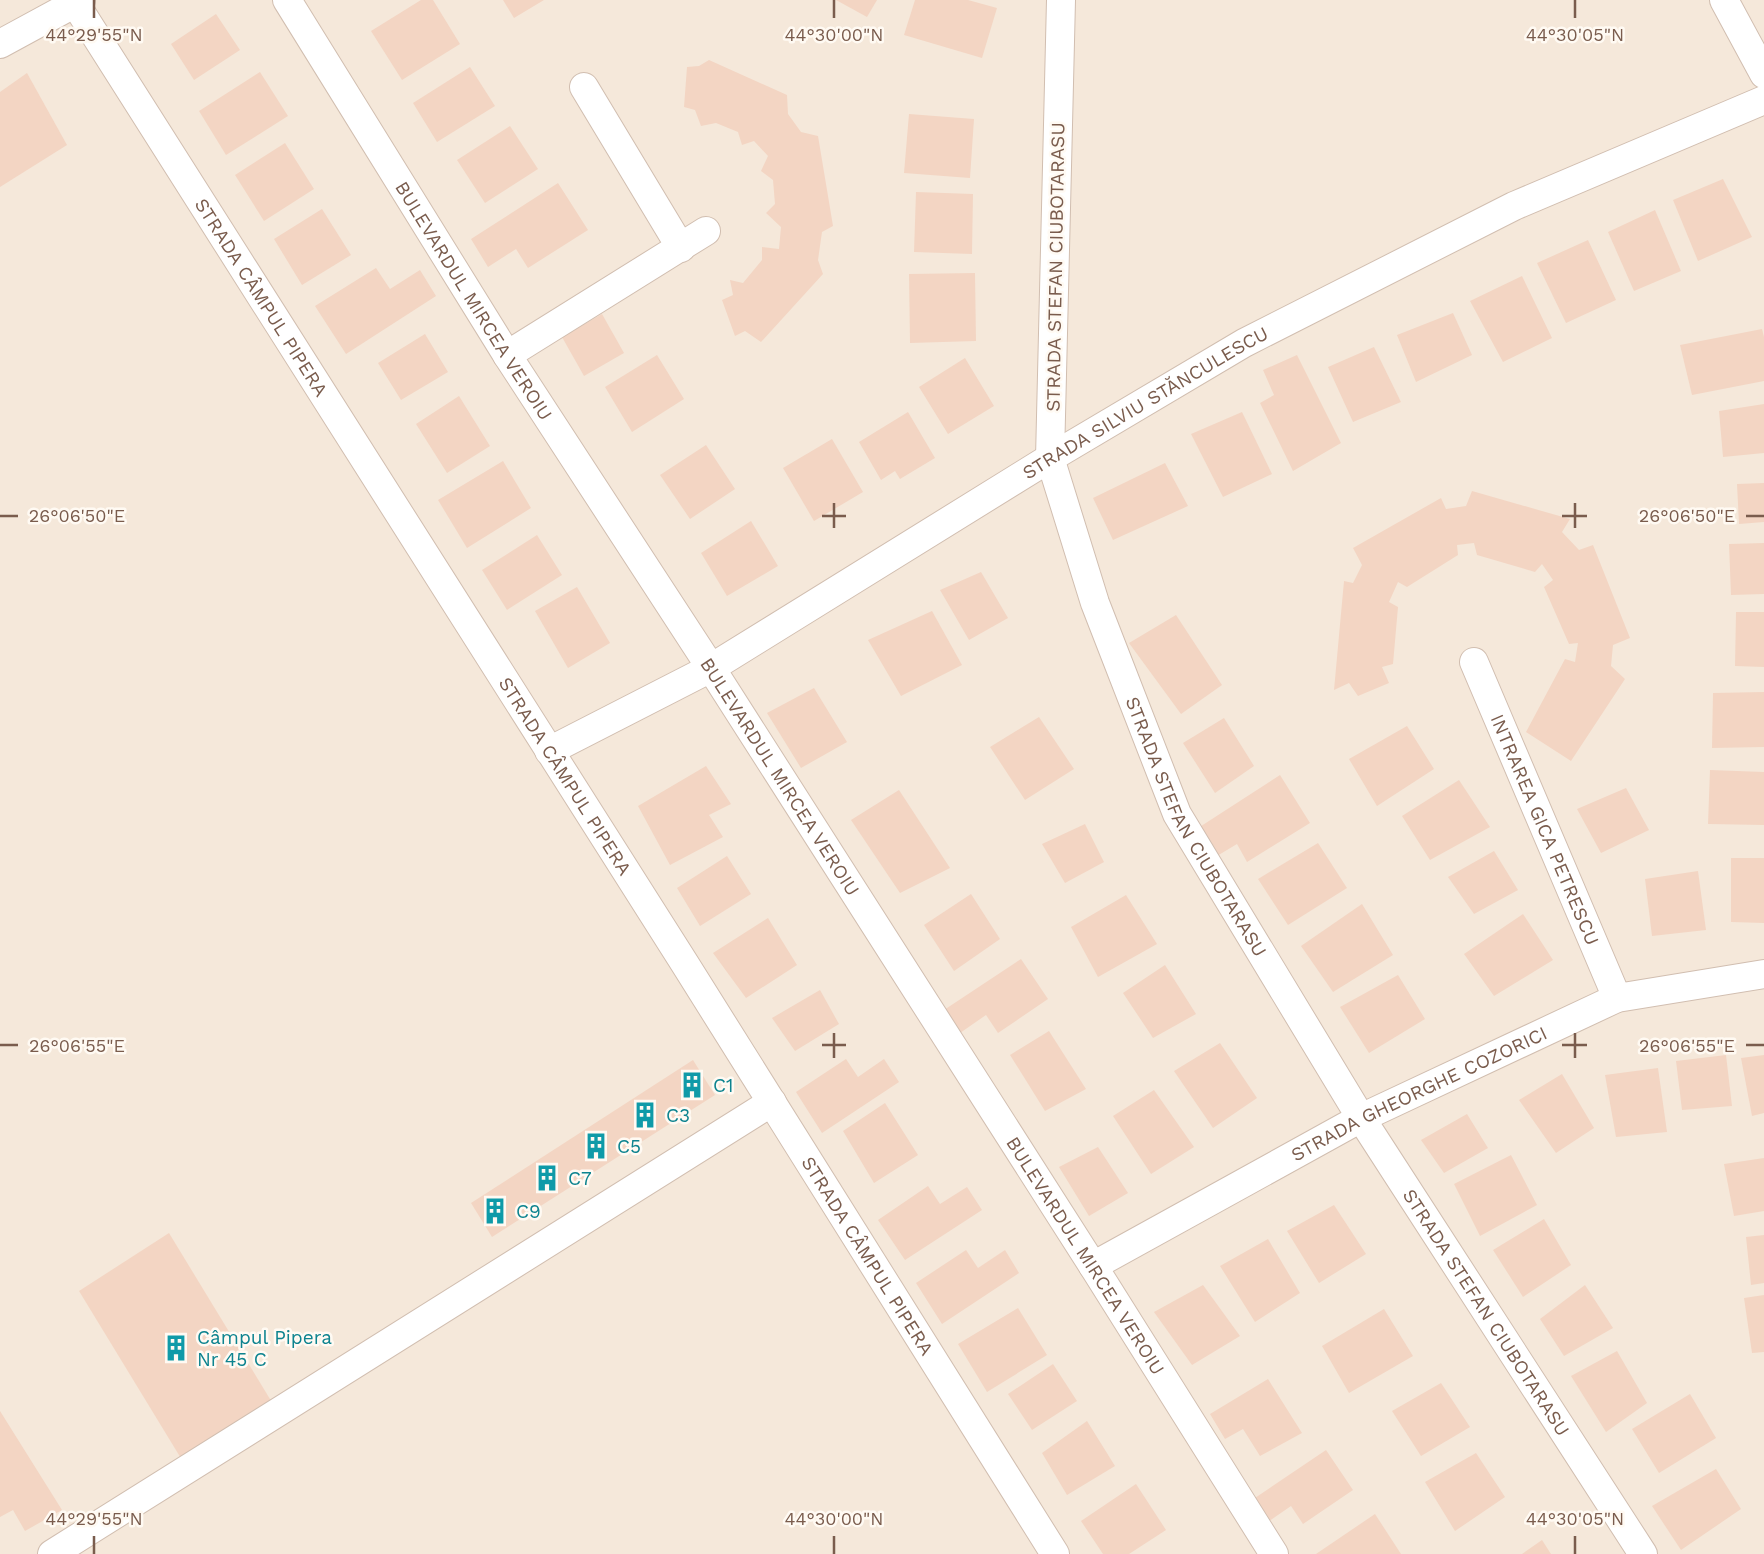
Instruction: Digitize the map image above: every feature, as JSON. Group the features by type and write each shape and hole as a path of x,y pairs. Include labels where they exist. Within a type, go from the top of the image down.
{"street":[{"name":"BULEVARDUL MIRCEA VEROIU","path":"287,0 507,355 711,668 1274,1554"},
{"name":"STRADA STEFAN CIUBOTARASU","path":"1061,0 1050,458 1095,603 1177,814 1361,1118 1643,1554"},
{"path":"1724,0 1764,74"},
{"path":"0,44 77,1"},
{"name":"STRADA CÂMPUL PIPERA","path":"77,1 1055,1554"},
{"path":"584,88 681,248"},
{"name":"STRADA SILVIU STĂNCULESCU","path":"550,751 711,668 1050,458 1244,344 1514,206 1764,100"},
{"path":"507,355 706,231"},
{"name":"INTRAREA GICA PETRESCU","path":"1474,662 1617,998"},
{"name":"STRADA GHEORGHE COZORICI","path":"1093,1266 1361,1118 1617,998 1764,974"},
{"path":"52,1554 772,1102"}],"shaded area":[{"path":"0,0 1764,0 1764,1554 0,1554"}],"building":[{"path":"421,0 433,0 460,44 402,80 371,31"},
{"path":"503,0 544,0 514,18"},
{"path":"836,0 877,0 867,17"},
{"path":"915,0 968,0 997,8 982,58 904,35"},
{"path":"216,14 240,50 194,80 171,44"},
{"path":"709,60 787,95 788,114 801,132 818,136 833,226 822,232 818,260 823,274 761,342 745,331 735,336 722,300 733,295 730,280 743,283 762,260 762,247 779,249 781,227 766,213 775,204 773,180 761,171 768,156 754,141 742,145 738,132 716,123 701,126 695,110 684,107 687,67 699,66"},
{"path":"470,67 495,106 437,142 413,103"},
{"path":"260,72 288,116 226,155 199,111"},
{"path":"27,73 67,145 0,187 0,92"},
{"path":"909,114 974,119 970,178 904,173"},
{"path":"510,126 538,169 485,203 457,160"},
{"path":"285,143 314,189 264,221 235,175"},
{"path":"1723,179 1752,237 1698,261 1673,200"},
{"path":"558,183 588,230 528,268 516,249 488,267 471,239"},
{"path":"916,192 973,194 972,254 914,252"},
{"path":"322,209 351,255 302,285 274,239"},
{"path":"1655,210 1681,271 1634,291 1608,232"},
{"path":"1588,240 1616,300 1566,323 1537,263"},
{"path":"376,268 390,289 420,270 436,296 346,354 315,306"},
{"path":"975,273 976,341 910,343 909,274"},
{"path":"1522,276 1552,338 1503,362 1470,301"},
{"path":"1453,313 1472,355 1416,382 1397,335"},
{"path":"602,314 624,353 584,376 562,337"},
{"path":"1762,329 1764,381 1692,395 1680,345"},
{"path":"425,334 448,372 401,400 378,363"},
{"path":"1374,347 1401,402 1353,422 1328,367"},
{"path":"657,355 684,399 632,432 605,387"},
{"path":"1297,355 1341,443 1293,471 1260,403 1274,395 1263,370"},
{"path":"965,358 994,406 948,434 919,387"},
{"path":"459,396 490,446 447,473 416,424"},
{"path":"1764,404 1764,453 1723,457 1719,411"},
{"path":"908,412 935,458 900,479 895,471 881,480 859,442"},
{"path":"1242,412 1272,474 1223,497 1191,434"},
{"path":"832,439 863,492 814,521 783,468"},
{"path":"706,445 735,489 690,519 660,475"},
{"path":"503,461 531,508 467,548 438,500"},
{"path":"1165,463 1188,506 1113,540 1093,498"},
{"path":"1764,483 1764,522 1739,524 1737,484"},
{"path":"1472,491 1570,519 1562,532 1579,550 1593,545 1630,638 1613,645 1611,666 1625,679 1571,761 1526,732 1565,659 1575,662 1578,643 1569,644 1544,587 1553,580 1542,564 1535,572 1477,555 1474,543 1457,545 1458,555 1407,587 1398,582 1389,602 1398,607 1393,664 1382,667 1389,683 1358,696 1349,683 1334,690 1344,581 1353,583 1362,565 1353,548 1441,498 1446,509 1466,506"},
{"path":"751,521 778,566 727,596 701,553"},
{"path":"537,535 562,575 507,610 482,570"},
{"path":"1764,543 1764,594 1731,595 1729,544"},
{"path":"981,572 1008,618 969,640 940,590"},
{"path":"577,587 610,643 568,668 535,611"},
{"path":"932,611 962,665 901,696 868,640"},
{"path":"1736,612 1764,612 1764,667 1735,666"},
{"path":"1176,615 1222,685 1181,714 1129,643"},
{"path":"814,688 847,742 801,768 767,713"},
{"path":"1764,692 1764,747 1712,748 1713,693"},
{"path":"1039,717 1074,769 1025,800 990,747"},
{"path":"1224,718 1254,766 1215,793 1183,743"},
{"path":"1407,726 1434,769 1377,806 1349,759"},
{"path":"706,766 731,804 709,815 723,837 670,865 638,806"},
{"path":"1710,770 1764,772 1764,825 1708,824"},
{"path":"1280,775 1310,823 1247,862 1237,844 1212,859 1195,830"},
{"path":"1459,780 1490,827 1430,860 1402,816"},
{"path":"1626,788 1649,830 1601,853 1577,809"},
{"path":"899,790 950,868 900,893 851,820"},
{"path":"1085,824 1104,862 1065,883 1042,844"},
{"path":"1318,843 1347,888 1288,925 1258,879"},
{"path":"1494,851 1518,890 1474,914 1448,877"},
{"path":"727,856 751,894 700,926 677,888"},
{"path":"1731,858 1764,858 1764,923 1731,922"},
{"path":"1698,871 1706,930 1652,936 1645,879"},
{"path":"971,894 1000,939 954,971 924,925"},
{"path":"1126,895 1157,944 1098,977 1071,927"},
{"path":"1362,904 1393,955 1333,992 1301,946"},
{"path":"1523,914 1553,960 1494,996 1464,954"},
{"path":"768,918 797,965 746,998 713,953"},
{"path":"1021,959 1048,999 998,1033 986,1015 960,1033 944,1010"},
{"path":"1165,965 1196,1014 1153,1038 1123,993"},
{"path":"1398,975 1425,1019 1369,1053 1340,1007"},
{"path":"820,990 839,1024 795,1051 772,1018"},
{"path":"1049,1031 1086,1089 1045,1111 1010,1055"},
{"path":"1220,1043 1257,1098 1213,1128 1174,1071"},
{"path":"1726,1055 1732,1106 1682,1110 1676,1061"},
{"path":"1764,1055 1764,1113 1752,1116 1741,1058"},
{"path":"846,1059 858,1077 884,1059 899,1082 822,1133 796,1092"},
{"path":"693,1060 715,1095 492,1237 471,1203"},
{"path":"1658,1068 1667,1132 1616,1137 1605,1075"},
{"path":"1562,1074 1594,1128 1556,1153 1519,1100"},
{"path":"1154,1090 1194,1147 1151,1174 1113,1116"},
{"path":"885,1103 918,1155 874,1183 843,1131"},
{"path":"1467,1114 1488,1148 1444,1173 1421,1140"},
{"path":"1098,1147 1128,1193 1089,1216 1059,1167"},
{"path":"1511,1155 1537,1205 1480,1236 1454,1184"},
{"path":"1764,1158 1764,1211 1734,1216 1724,1164"},
{"path":"928,1186 940,1204 967,1187 982,1210 905,1260 878,1220"},
{"path":"1334,1205 1366,1254 1319,1283 1287,1231"},
{"path":"1544,1219 1571,1265 1523,1297 1493,1250"},
{"name":"Câmpul Pipera Nr 45 C","path":"169,1233 273,1404 182,1460 79,1291"},
{"path":"1764,1235 1764,1283 1751,1285 1746,1237"},
{"path":"1268,1239 1300,1293 1255,1322 1220,1266"},
{"path":"966,1250 978,1268 1005,1250 1019,1273 942,1324 916,1283"},
{"path":"1203,1285 1240,1336 1192,1365 1154,1312"},
{"path":"1585,1285 1613,1328 1564,1356 1540,1319"},
{"path":"1764,1295 1764,1352 1752,1353 1744,1298"},
{"path":"1018,1308 1047,1355 987,1392 958,1344"},
{"path":"1384,1309 1413,1356 1349,1393 1322,1346"},
{"path":"1617,1351 1647,1403 1606,1432 1571,1376"},
{"path":"1053,1364 1077,1401 1032,1430 1008,1394"},
{"path":"1268,1379 1302,1433 1260,1456 1243,1429 1225,1439 1210,1414"},
{"path":"1441,1383 1470,1427 1421,1456 1392,1411"},
{"path":"1690,1394 1716,1438 1659,1473 1632,1429"},
{"path":"0,1411 62,1510 25,1531 13,1510 0,1517"},
{"path":"1087,1421 1115,1466 1067,1495 1042,1453"},
{"path":"1326,1450 1353,1490 1303,1524 1291,1506 1265,1524 1249,1502"},
{"path":"1476,1453 1505,1497 1455,1531 1425,1482"},
{"path":"1716,1469 1741,1509 1681,1550 1652,1506"},
{"path":"1136,1484 1166,1530 1129,1554 1103,1554 1081,1521"},
{"path":"1375,1514 1401,1554 1316,1554"},
{"path":"1542,1540 1551,1554 1522,1554"}],"place":[{"name":"C1","path":"692,1085"},
{"name":"C3","path":"645,1115"},
{"name":"C5","path":"596,1146"},
{"name":"C7","path":"547,1178"},
{"name":"C9","path":"495,1211"},
{"name":"Câmpul Pipera Nr 45 C","path":"176,1348"}]}
